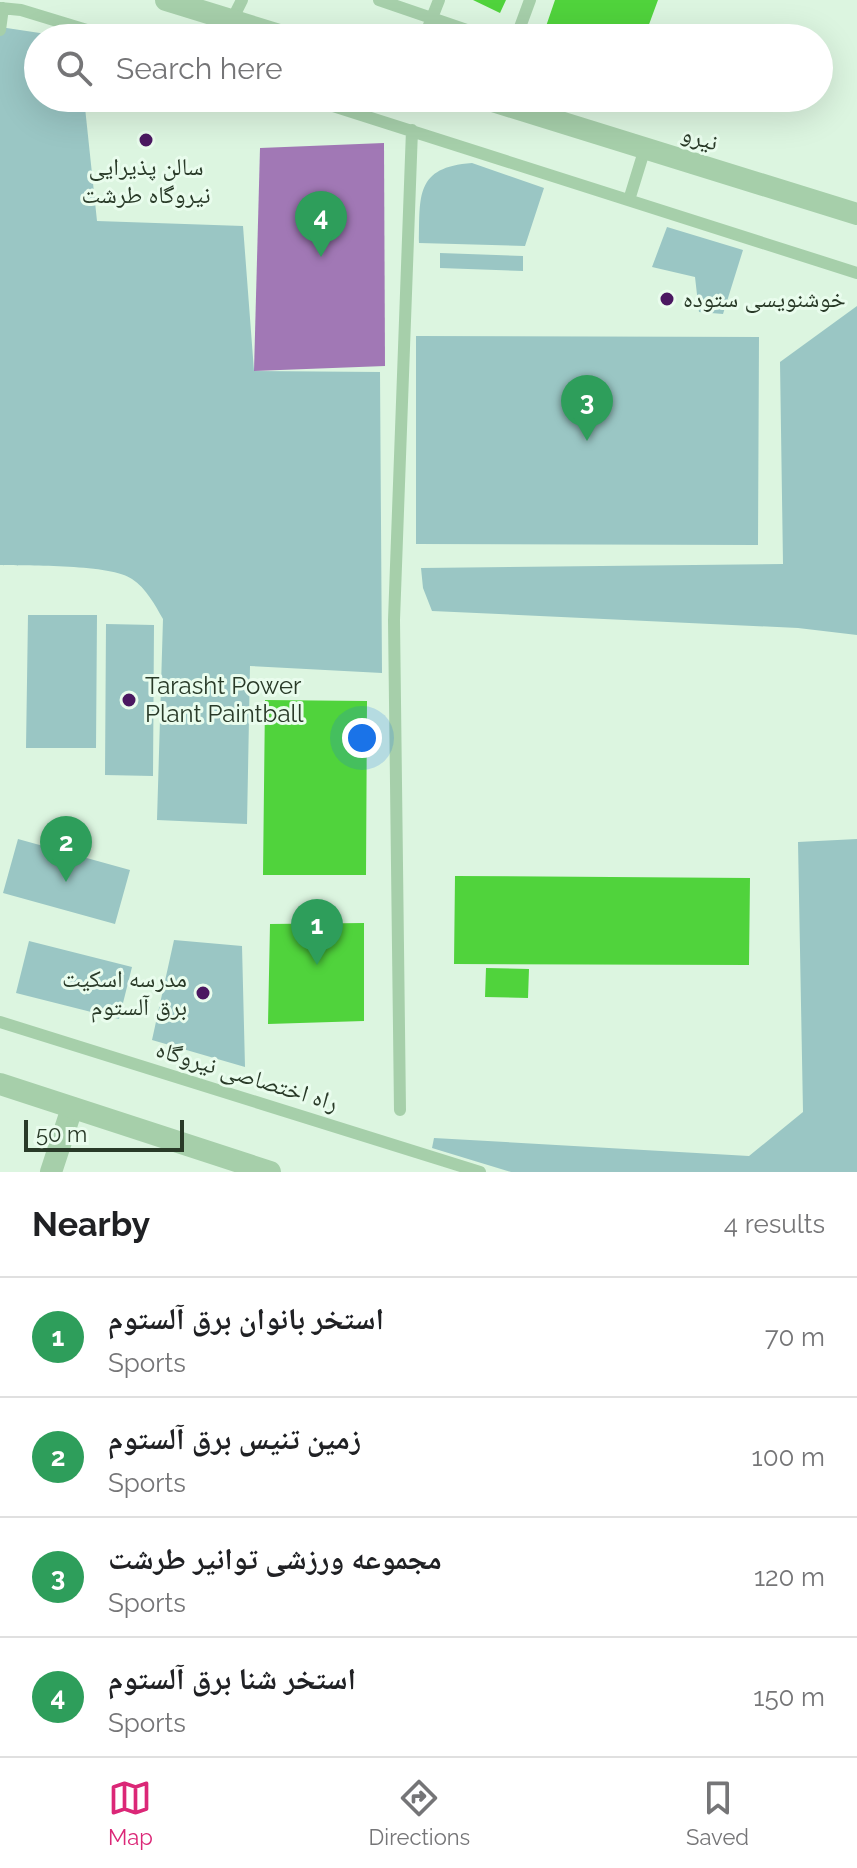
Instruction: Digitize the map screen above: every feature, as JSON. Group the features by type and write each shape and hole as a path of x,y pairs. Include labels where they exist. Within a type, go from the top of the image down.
{"street":[{"path":"181,2 245,24"},
{"name":"نیرو","path":"528,112 857,214"},
{"path":"0,1084 258,1170"},
{"path":"51,1172 72,1108"}],"lane":[{"path":"232,20 242,0"},
{"path":"379,0 449,24"},
{"path":"430,24 439,0"},
{"path":"521,24 530,0"},
{"path":"0,30 2,8 21,10 67,24"},
{"path":"354,112 857,273"},
{"path":"400,1110 394,620 412,130"},
{"path":"629,200 645,148"},
{"name":"راه اختصاصی نیروگاه","path":"0,1022 480,1172"}],"shaded area":[{"path":"0,27 24,31 24,112 85,112 97,221 243,226 254,371 380,372 382,673 250,666 247,824 157,820 163,619 150,597 142,587 122,574 69,567 0,565"},
{"path":"384,143 385,366 254,371 260,148"},
{"path":"472,163 544,188 525,246 419,243 424,187 440,171"},
{"path":"667,227 743,250 723,314 699,312 695,277 652,267"},
{"path":"440,253 523,256 523,271 440,268"},
{"path":"857,306 857,635 798,628 432,611 423,588 421,568 783,564 780,362"},
{"path":"416,336 759,337 758,545 416,544"},
{"path":"28,615 97,615 96,748 26,748"},
{"name":"Tarasht Power Plant Paintball","path":"106,624 154,625 153,776 105,775"},
{"path":"18,839 130,870 115,924 3,893"},
{"path":"857,839 857,1172 511,1172 432,1148 434,1138 749,1156 803,1112 798,842"},
{"name":"مدرسه اسکیت برق آلستوم","path":"174,940 242,946 245,1067 152,1040"},
{"path":"29,941 132,967 119,1019 16,993"}],"building":[{"path":"473,0 506,0 500,13"},
{"path":"555,0 658,0 649,24 547,24"},
{"path":"265,700 367,701 366,875 263,875"},
{"path":"455,876 750,878 749,965 454,964"},
{"path":"364,923 364,1021 268,1024 270,924"},
{"path":"486,968 529,969 528,998 485,997"}],"place":[{"name":"سالن پذیرایی نیروگاه طرشت","path":"146,140"},
{"name":"استخر شنا برق آلستوم","path":"321,257"},
{"name":"خوشنویسی ستوده","path":"667,299"},
{"name":"مجموعه ورزشی توانیر طرشت","path":"587,441"},
{"name":"Tarasht Power Plant Paintball","path":"129,700"},
{"name":"زمین تنیس برق آلستوم","path":"66,882"},
{"name":"استخر بانوان برق آلستوم","path":"317,965"},
{"name":"مدرسه اسکیت برق آلستوم","path":"203,993"}]}
